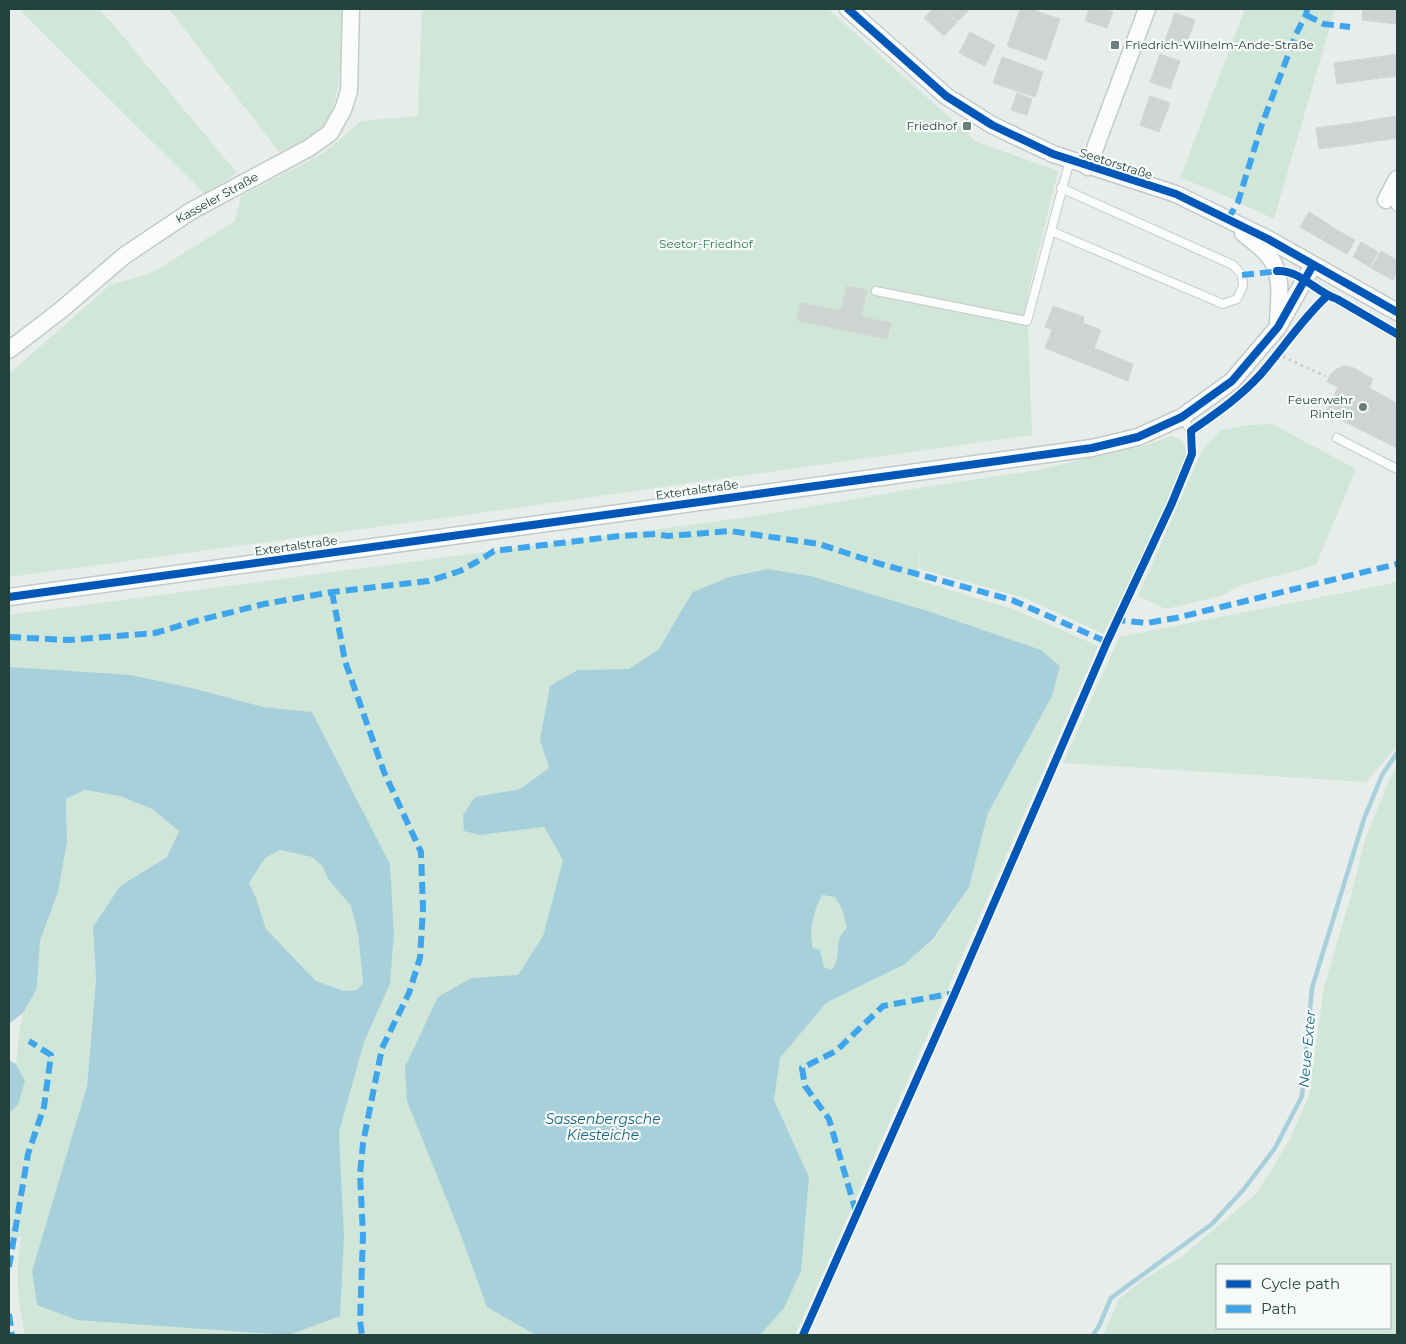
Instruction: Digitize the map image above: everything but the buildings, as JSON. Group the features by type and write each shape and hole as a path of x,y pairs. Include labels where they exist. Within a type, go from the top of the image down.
{"street":[{"name":"Kasseler Straße","path":"9,350 61,310 124,256 191,210 309,148 330,133 343,110 349,91 351,9"},
{"name":"Seetorstraße","path":"848,9 946,96 992,125 1052,154 1176,194 1268,238 1397,312"},
{"path":"1088,166 1147,9"},
{"path":"1392,203 1397,179"},
{"path":"1228,219 1268,255 1277,271 1280,284 1278,326"},
{"name":"Extertalstraße","path":"9,597 1092,448 1138,437 1182,417 1232,381 1278,326 1314,264"}],"lane":[{"path":"876,291 1027,321 1070,160"},
{"path":"1051,231 1223,304 1238,299 1243,286 1242,275 1233,265 1062,188"},
{"path":"1117,620 1172,503 1192,454 1191,431 1182,417"},
{"path":"1337,438 1397,469"}],"path":[{"path":"1276,354 1325,376"}],"green space":[{"path":"19,9 100,9 237,173 205,194"},
{"path":"169,9 342,9 341,57 337,94 326,123 313,136 279,152"},
{"name":"Seetor-Friedhof","path":"422,9 828,9 977,142 1058,171 1027,298 1032,435 9,577 9,374 110,285 152,273 235,221 241,196 324,153 361,121 418,116"},
{"path":"1245,9 1335,9 1274,219 1215,191 1180,178"},
{"path":"1272,424 1356,469 1316,565 1238,586 1224,595 1166,609 1138,596 1202,450 1221,430 1249,425"},
{"path":"1171,436 1183,442 1186,462 1104,634 1025,598 919,569 920,545 917,580 1013,609 1098,646 795,1335 760,1335 784,1308 809,1177 774,1100 780,1058 826,1003 905,964 934,939 969,887 988,813 1052,696 1060,666 1041,650 928,611 694,592 659,649 629,669 578,670 540,740 549,768 520,789 475,797 480,835 544,827 563,860 543,936 518,976 471,978 457,1225 487,1306 536,1335 25,1335 19,1302 17,1271 21,1236 9,1240 9,1113 18,1105 25,1081 16,1064 20,1025 24,1012 37,988 40,941 58,892 67,842 66,799 85,790 120,796 152,809 179,830 167,857 120,886 93,927 96,979 87,1086 32,1271 37,1304 344,1237 339,1132 364,1042 390,984 394,934 390,864 312,712 263,707 196,689 9,667 9,615 749,517 1032,471 1147,445"},
{"path":"1397,582 1397,746 1366,782 1063,763 1119,637"},
{"path":"1397,767 1397,1335 1103,1335 1119,1299 1144,1279 1180,1258 1257,1193 1290,1139 1309,1095 1324,987 1351,896 1366,836 1392,774"},
{"path":"280,850 312,857 323,867 328,879 351,906 358,934 363,983 357,990 344,991 316,981 266,929 249,883 265,858"},
{"path":"822,895 835,897 842,909 847,928 837,947 837,962 832,970 824,967 820,951 813,948 811,934 813,921"}],"water":[{"name":"Sassenbergsche Kiesteiche","path":"768,569 810,576 928,611 1041,650 1060,666 1052,696 988,813 969,887 933,939 905,964 826,1003 780,1058 774,1100 809,1177 801,1271 784,1308 760,1335 536,1335 487,1307 457,1225 407,1101 405,1067 438,997 471,978 518,975 543,936 563,860 544,827 480,835 464,831 463,815 475,797 520,789 549,768 540,740 550,686 578,670 629,669 659,649 693,592 729,577","holes":["822,895 835,897 842,909 847,928 839,939 837,959 832,970 824,967 820,950 813,948 811,934 814,914"]},
{"path":"9,667 131,675 196,689 263,707 312,712 390,864 394,934 390,984 364,1042 339,1132 344,1237 340,1316 289,1335 77,1320 37,1305 32,1271 87,1086 96,979 93,927 120,886 167,857 179,831 152,809 120,796 85,790 66,799 67,842 58,892 40,941 37,988 24,1012 9,1024","holes":["280,850 312,857 323,867 328,879 351,906 358,934 363,983 357,990 344,991 316,981 266,929 249,883 265,858"]},
{"path":"9,1060 16,1064 25,1081 18,1105 9,1113"}],"waterway":[{"name":"Neue Exter","path":"1093,1335 1111,1298 1212,1224 1244,1189 1275,1148 1302,1096 1312,988 1364,819 1382,775 1397,753"}],"marked path":[{"path":"1228,219 1238,202 1261,127 1307,9"},
{"path":"1306,15 1324,24 1350,27"},
{"path":"1242,275 1280,271"},
{"path":"9,637 68,640 155,633 264,604 332,592 429,581 460,571 494,551 619,536 656,534 668,536 730,531 819,544 877,563 1012,600 1107,642"},
{"path":"1115,623 1117,620 1147,623 1176,618 1397,564"},
{"path":"332,592 345,661 384,772 421,852 423,908 420,958 409,993 382,1048 363,1143 360,1174 363,1235 360,1321 362,1335"},
{"path":"856,1212 829,1119 805,1086 802,1068 836,1051 883,1006 955,993"},
{"path":"9,1267 28,1154 44,1107 51,1055 29,1041"},
{"path":"9,1314 12,1335"}],"cycle path":[{"path":"848,9 946,96 992,125 1053,154 1176,194 1268,239 1397,312"},
{"path":"9,597 1092,448 1138,437 1182,417 1232,381 1278,327 1313,265"},
{"path":"1277,271 1285,271 1300,277 1322,292 1397,334"},
{"path":"803,1335 955,993 1107,642 1172,503 1192,454 1191,431 1244,391 1327,296"}],"place":[{"name":"Friedrich-Wilhelm-Ande-Straße","path":"1115,45"},
{"name":"Friedhof","path":"967,126"},
{"name":"Feuerwehr Rinteln","path":"1363,407"}]}
